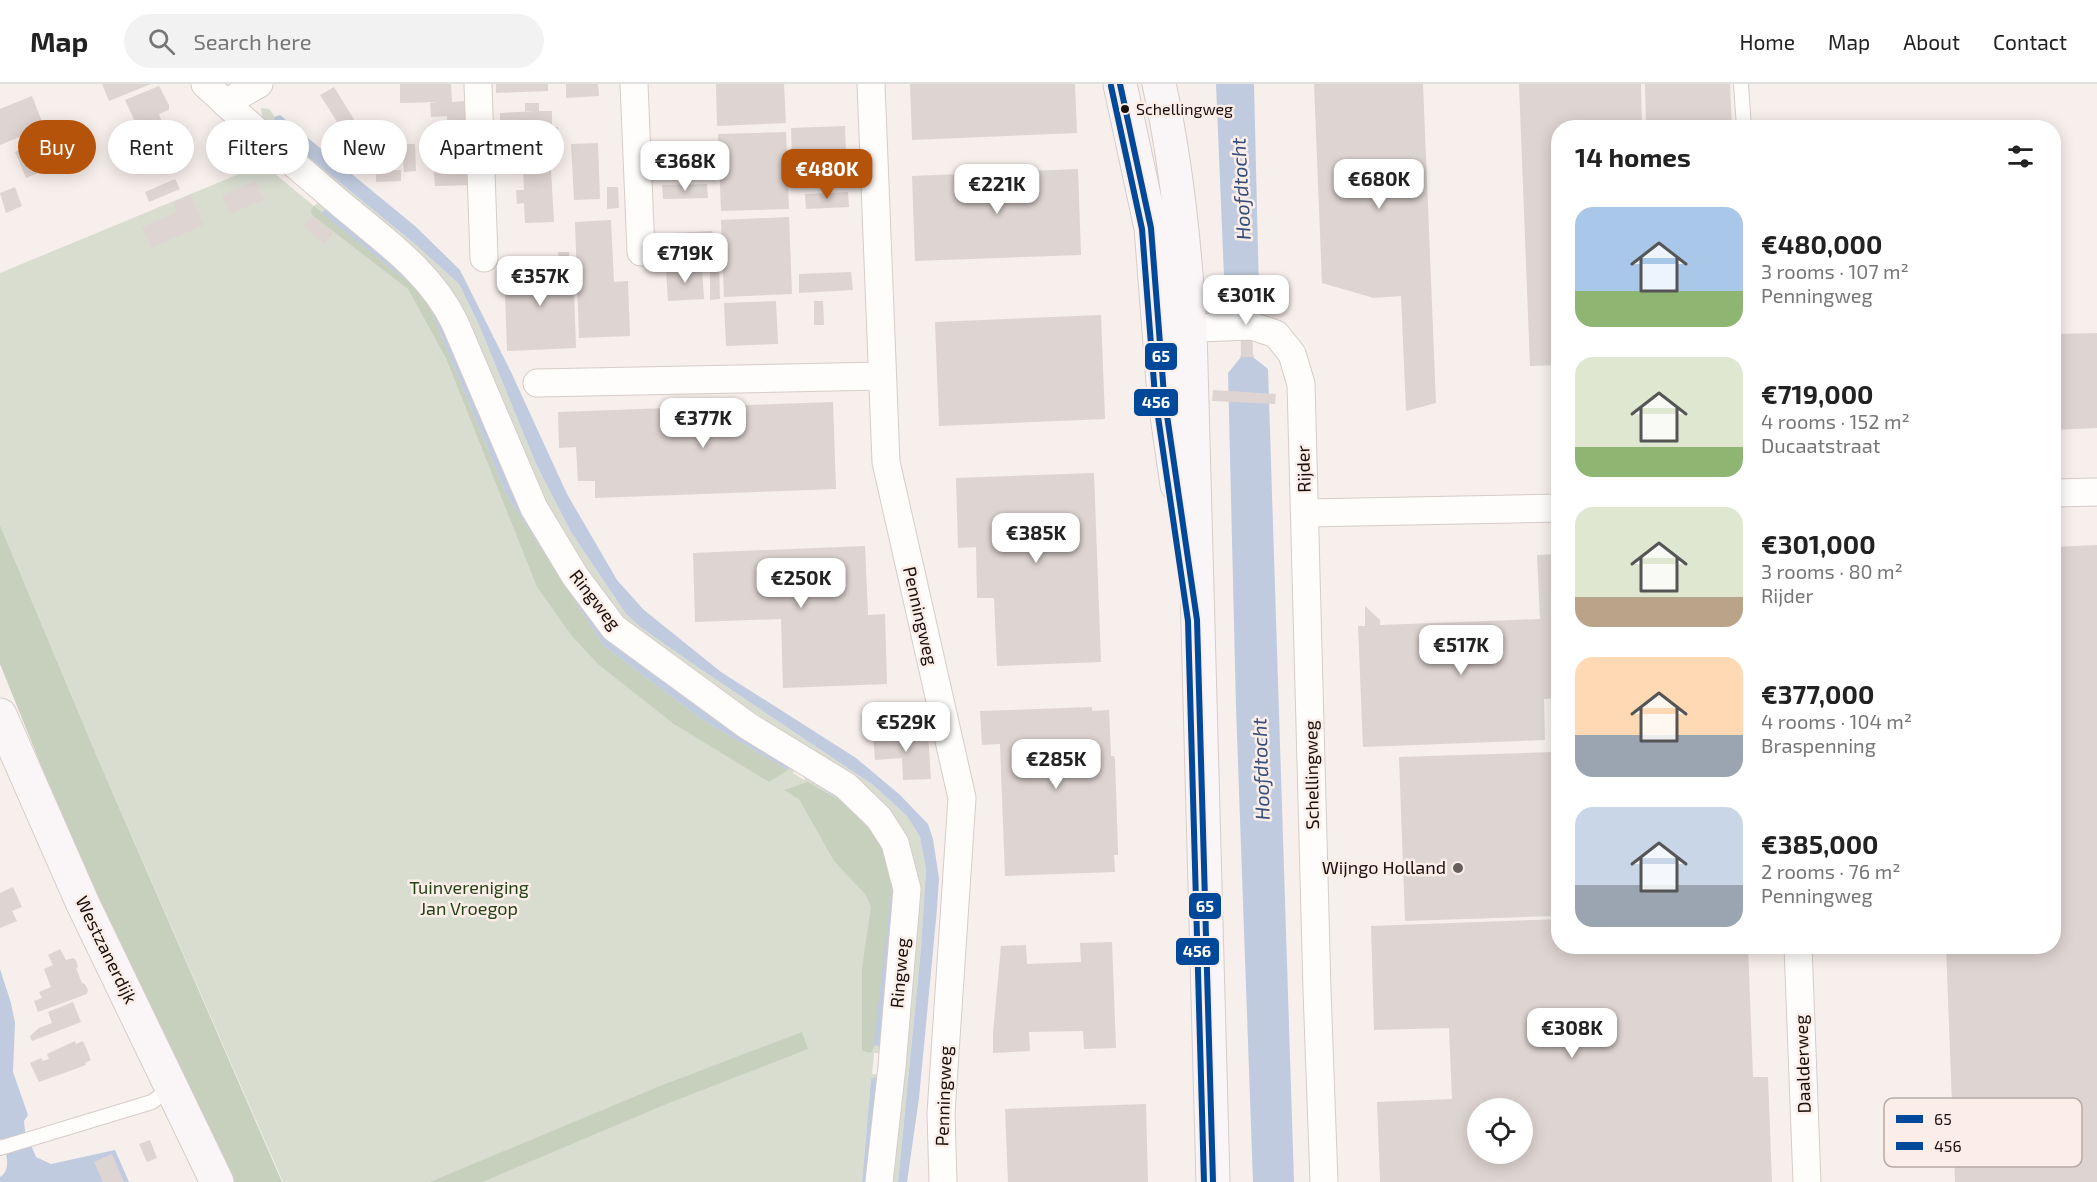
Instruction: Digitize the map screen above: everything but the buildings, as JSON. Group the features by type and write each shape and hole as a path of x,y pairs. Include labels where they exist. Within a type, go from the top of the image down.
{"main road":[{"path":"1120,84 1174,329 1197,620 1213,1182"},
{"path":"1159,84 1169,129 1187,285 1174,329"},
{"name":"Westzanerdijk","path":"0,715 83,904 217,1182"}],"street":[{"name":"Ringweg","path":"205,84 424,274 448,307 534,508 575,576 614,628 748,726 846,786 879,818 895,843 907,889 892,1066 879,1182"},
{"path":"225,103 259,84"},
{"path":"478,84 484,258"},
{"path":"634,84 641,252"},
{"name":"Penningweg","path":"871,84 886,462 962,798 941,1113 943,1182"},
{"name":"Rijder","path":"1174,329 1252,326 1276,334 1292,354 1301,384 1306,513 1551,508"},
{"path":"537,383 881,376"},
{"path":"2061,494 2097,492"},
{"name":"Schellingweg","path":"1306,513 1317,990 1324,1182"},
{"name":"Daalderweg","path":"1798,954 1807,1182"}],"lane":[{"path":"1741,84 1743,120"},
{"path":"0,1148 152,1102 172,1088"}],"green space":[{"path":"261,108 269,109 275,117 274,120 263,120"},
{"path":"309,157 321,167 321,174 329,174 415,244 459,284 479,325 536,464 571,532 626,614 690,662 873,785 907,816 920,837 926,869 921,948 898,1182 883,1182 903,844 625,628 548,520 455,307 309,167"},
{"name":"Tuinvereniging Jan Vroegop","path":"239,174 275,174 314,206 322,199 330,204 421,280 443,312 513,480 536,524 594,612 611,632 632,651 798,764 793,773 804,780 809,772 853,800 868,814 884,835 895,864 898,909 885,1054 874,1053 872,1074 884,1075 871,1182 865,1182 878,1079 875,1077 871,1079 862,1182 283,1182 98,759 0,525 0,273","holes":["327,208 420,287 439,315 511,491 598,630 608,641 719,722 790,763 788,770 701,719 604,646 507,496 428,303 417,289 323,213","814,779 844,797 861,811 884,840 893,860 896,893 880,1047 874,1042 892,885 891,869 886,849 877,834 861,817 813,783"]},
{"path":"314,206 417,289 428,303 507,496 604,646 701,719 788,770 769,782 674,724 599,665 572,636 537,587 446,358 408,289 312,215 311,210"},
{"path":"0,525 98,759 282,1182 232,1182 98,906 0,664"},
{"path":"808,782 857,813 884,845 892,885 875,1045 871,1053 862,1051 862,969 871,906 865,894 834,861 799,799 784,790"},
{"path":"802,1032 808,1049 664,1105 482,1182 430,1182 660,1086"}],"water":[{"name":"Hoofdtocht","path":"1216,84 1254,84 1259,293 1240,294 1224,276"},
{"path":"280,115 286,120 274,120"},
{"path":"309,139 321,149 321,167 309,157"},
{"path":"329,174 352,174 415,226 460,270 511,372 567,494 617,580 644,610 721,672 856,758 899,794 928,824 933,839 939,878 919,1098 907,1182 898,1182 921,948 926,869 920,837 907,816 873,785 690,662 626,614 571,532 536,464 479,325 459,284 415,244"},
{"path":"326,208 420,287 439,315 511,491 598,630 608,641 719,722 790,763 788,770 701,719 604,646 507,496 428,303 417,289 322,213"},
{"name":"Hoofdtocht","path":"1241,357 1253,357 1268,369 1294,1182 1253,1182 1236,707 1228,373"},
{"path":"812,780 844,797 877,829 895,875 880,1047 874,1042 892,885 889,866 876,836 866,824 855,812 813,783"},
{"path":"0,969 15,1023 13,1072 28,1115 24,1121 25,1131 36,1157 51,1164 115,1150 129,1182 0,1182 0,1177 6,1170 7,1160 2,1139 0,1139"},
{"path":"875,1077 878,1079 867,1168 865,1182 862,1182 871,1079"}],"transit line":[{"name":"65","path":"1120,84 1151,228 1164,395 1197,620 1213,1182"},
{"name":"456","path":"1111,86 1142,229 1155,396 1188,621 1204,1182"}],"place":[{"name":"Schellingweg","path":"1125,109"},
{"name":"Wijngo Holland","path":"1458,868"}]}
